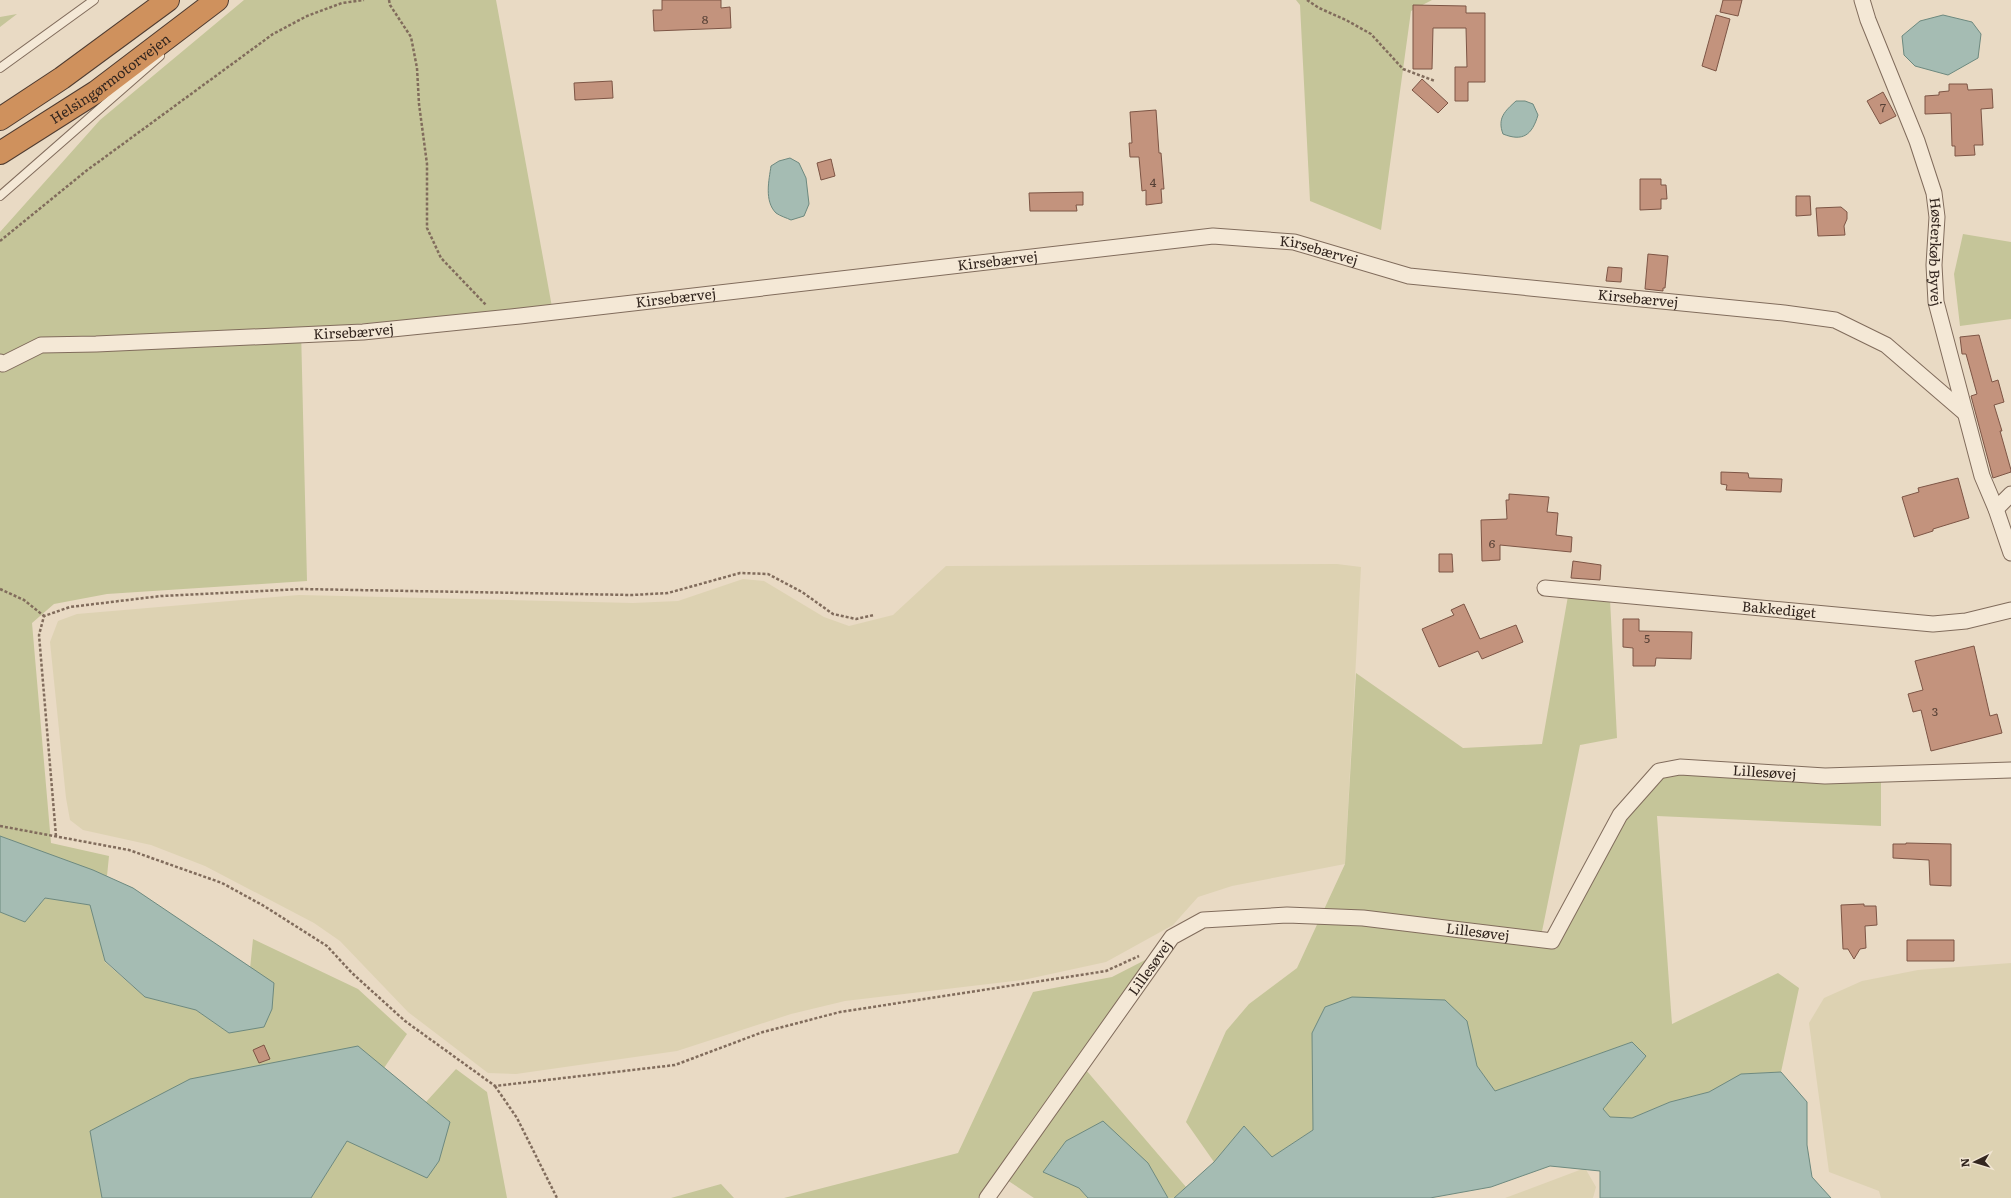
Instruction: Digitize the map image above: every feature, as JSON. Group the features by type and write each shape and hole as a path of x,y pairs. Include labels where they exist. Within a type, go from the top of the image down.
{"highway":[{"name":"Helsingørmotorvejen","path":"0,119 62,78 168,0"},
{"name":"Helsingørmotorvejen","path":"0,153 96,92 217,0"}],"street":[{"name":"Høsterkøb Byvej","path":"1862,0 1868,20 1917,141 1934,193 1937,217 1934,265 1936,302 1982,476 1996,508 2011,553"},
{"name":"Kirsebærvej","path":"0,362 3,364 41,345 112,344 363,332 499,318 1213,236 1294,242 1409,276 1784,312 1835,320 1886,345 1965,413"},
{"path":"1996,508 2011,494"},
{"name":"Bakkediget","path":"1545,588 1933,624 1966,621 2011,610"},
{"name":"Lillesøvej","path":"987,1198 1172,937 1203,920 1287,915 1363,918 1552,941 1620,815 1659,772 1680,767 1825,776 2011,770"}],"lane":[{"path":"0,68 94,0"},
{"path":"177,41 224,0"},
{"path":"0,196 165,52"}],"path":[{"path":"0,241 86,171 273,34 307,16 342,3 364,0"},
{"path":"389,0 390,5 411,37 415,60 427,164 427,228 440,258 499,318"},
{"path":"1307,0 1319,8 1346,20 1371,34 1403,69 1435,81"},
{"path":"44,616 70,607 161,596 301,589 632,595 668,593 740,573 768,574 802,592 833,614 856,619 874,615"},
{"path":"0,589 24,600 44,616"},
{"path":"44,616 39,635 56,836"},
{"path":"0,826 129,850 222,883 264,906 328,946 352,974 405,1021 494,1086 517,1118 557,1198"},
{"path":"494,1086 675,1065 764,1032 840,1012 1106,971 1140,956"}],"shaded area":[{"path":"1943,15 1972,22 1981,34 1978,58 1948,75 1915,66 1904,55 1902,36 1920,21"},
{"path":"1516,101 1525,101 1533,104 1538,115 1530,132 1521,137 1503,134 1501,128 1503,115"},
{"path":"790,158 799,163 806,178 809,204 804,216 791,220 776,213 772,208 768,190 771,166 779,161"},
{"path":"1337,564 1361,567 1345,864 1232,886 1198,897 1173,925 1106,962 1023,980 845,1001 791,1014 677,1051 516,1074 488,1073 408,1012 340,941 314,923 205,866 151,845 83,830 70,820 66,798 50,642 58,621 77,614 299,595 633,603 678,601 743,579 764,581 824,617 849,626 893,615 946,566"},
{"path":"0,836 93,870 133,888 274,983 272,1009 264,1027 229,1033 196,1010 145,997 105,961 90,905 45,898 25,922 0,912"},
{"path":"2011,963 2011,1198 1881,1198 1879,1191 1829,1172 1809,1023 1824,998 1862,981 1918,970"},
{"path":"1352,997 1445,1000 1467,1021 1477,1066 1495,1091 1632,1042 1646,1056 1603,1109 1610,1117 1632,1118 1670,1102 1709,1092 1741,1074 1781,1072 1807,1102 1807,1145 1812,1177 1831,1198 1600,1198 1600,1171 1550,1166 1491,1187 1430,1198 1174,1198 1214,1162 1244,1126 1272,1157 1313,1130 1312,1033 1325,1007"},
{"path":"358,1046 450,1122 439,1161 427,1178 347,1141 311,1198 102,1198 90,1131 190,1079"},
{"path":"1103,1121 1148,1163 1168,1198 1088,1198 1079,1188 1043,1172 1066,1141"},
{"path":"1585,1168 1596,1187 1593,1198 1505,1198"}],"green space":[{"path":"244,0 496,0 552,307 301,329 307,581 107,594 54,604 32,623 51,843 109,856 107,876 0,836 0,232 100,120"},
{"path":"1296,0 1432,0 1411,11 1381,230 1310,201 1300,5"},
{"path":"17,14 0,27 0,17"},
{"path":"1963,234 2011,242 2011,319 1960,326 1954,274"},
{"path":"1568,596 1610,599 1617,738 1580,745 1539,946 1556,949 1624,818 1662,777 1682,772 1881,779 1881,826 1657,816 1672,1024 1778,973 1799,988 1781,1072 1744,1074 1709,1092 1670,1102 1632,1118 1610,1117 1603,1109 1646,1056 1632,1042 1495,1091 1477,1066 1466,1021 1312,1033 1313,1130 1272,1157 1244,1126 1214,1162 1186,1122 1226,1031 1249,1004 1297,968 1345,864 1356,673 1463,748 1542,744"},
{"path":"45,898 91,905 105,962 145,997 196,1010 229,1033 273,983 250,969 253,939 358,989 407,1034 384,1068 358,1046 90,1131 102,1198 0,1198 0,912 25,922"},
{"path":"1149,958 978,1198 784,1198 958,1153 1033,992 1112,977"},
{"path":"456,1069 487,1092 507,1198 311,1198 347,1141 450,1122 426,1102"},
{"path":"1086,1070 1186,1187 1174,1198 1168,1198 1148,1163 1044,1172 1079,1188 1088,1198 1034,1198 1007,1180"},
{"path":"721,1184 734,1198 671,1198"}],"building":[{"path":"662,0 721,0 721,8 730,7 731,28 654,31 653,10 662,10"},
{"path":"1723,0 1742,0 1738,16 1720,12"},
{"path":"1413,5 1466,6 1466,13 1485,13 1485,82 1468,82 1468,101 1455,101 1455,67 1467,67 1466,28 1433,28 1432,69 1413,69"},
{"path":"1716,15 1730,19 1716,71 1702,66"},
{"path":"1422,79 1448,103 1438,113 1412,90"},
{"path":"612,81 613,98 575,100 574,83"},
{"path":"1949,84 1967,84 1968,90 1992,89 1993,108 1981,109 1983,145 1974,145 1975,155 1955,156 1955,146 1952,146 1951,113 1925,114 1925,96 1939,95 1939,92 1949,91"},
{"path":"1883,92 1896,116 1880,124 1867,101"},
{"path":"1156,110 1159,153 1161,153 1164,189 1161,189 1162,203 1146,205 1146,190 1142,191 1139,157 1130,157 1129,143 1132,143 1130,112"},
{"path":"831,159 835,176 821,180 817,163"},
{"path":"1640,179 1661,179 1661,185 1666,185 1667,199 1661,199 1661,209 1640,210"},
{"path":"1083,192 1083,205 1076,205 1077,211 1030,211 1029,193"},
{"path":"1796,196 1810,196 1811,215 1796,216"},
{"path":"1841,207 1847,212 1847,219 1844,226 1845,235 1818,236 1816,208"},
{"path":"1648,254 1668,256 1665,288 1663,288 1663,291 1645,289"},
{"path":"1608,267 1622,268 1621,282 1606,281"},
{"path":"1979,335 1992,382 1998,380 2004,402 1994,405 2011,470 2011,472 1993,478 1971,396 1977,394 1966,354 1962,354 1960,337"},
{"path":"1721,472 1748,473 1749,478 1782,479 1781,492 1726,490 1727,485 1721,484"},
{"path":"1958,478 1969,518 1933,529 1933,531 1914,537 1902,497 1919,492 1918,488"},
{"path":"1509,494 1549,497 1547,512 1558,513 1556,535 1572,537 1571,552 1500,545 1500,560 1482,561 1481,520 1507,519 1506,500 1509,500"},
{"path":"1439,554 1452,554 1453,572 1439,572"},
{"path":"1573,561 1601,565 1600,580 1571,578"},
{"path":"1464,604 1480,639 1516,625 1523,642 1482,659 1478,651 1439,667 1422,629 1454,615 1451,610"},
{"path":"1623,619 1639,619 1639,631 1692,632 1691,659 1656,658 1655,666 1633,666 1633,648 1623,647"},
{"path":"1974,646 1990,716 1997,714 2002,733 1931,751 1921,710 1913,712 1908,694 1923,690 1915,661"},
{"path":"1893,844 1951,844 1951,886 1930,885 1929,860 1893,858"},
{"path":"1864,904 1864,906 1876,906 1877,925 1865,926 1866,948 1860,949 1854,959 1848,949 1843,949 1841,905"},
{"path":"1907,940 1954,940 1954,961 1907,961"},
{"path":"264,1045 270,1059 259,1063 253,1050"}]}
